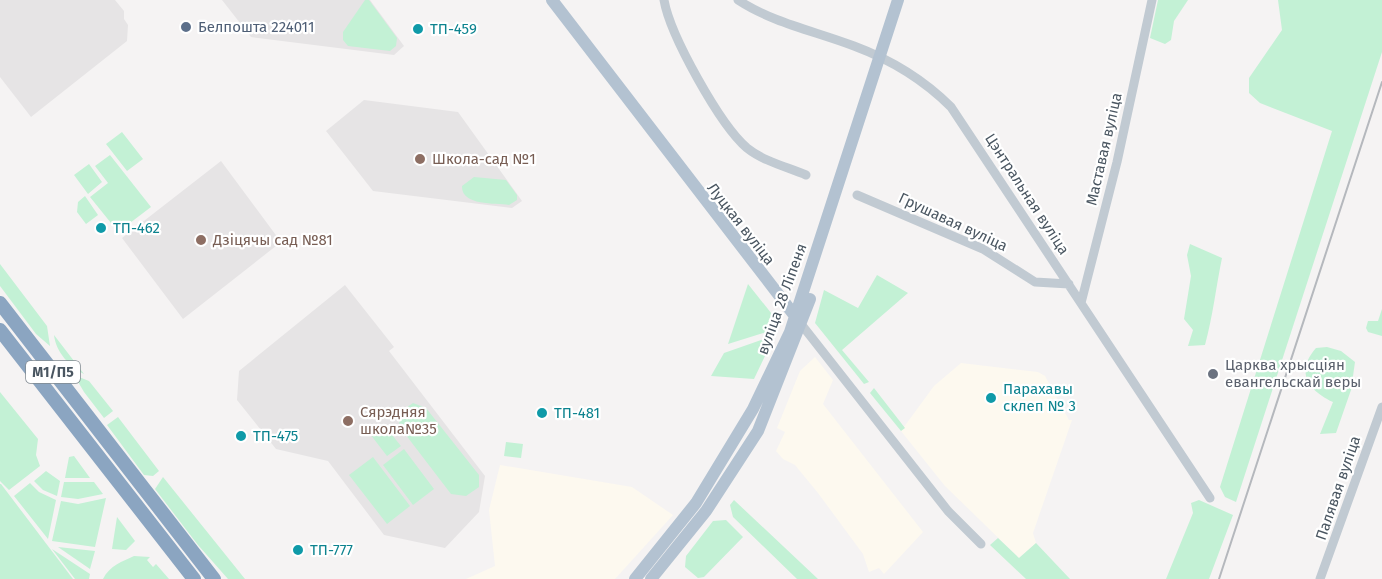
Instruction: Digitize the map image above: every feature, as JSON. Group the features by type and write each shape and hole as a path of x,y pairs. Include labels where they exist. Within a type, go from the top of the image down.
{"highway":[{"name":"М1/П5","path":"0,303 214,579"},
{"name":"М1/П5","path":"0,330 194,579"},
{"path":"77,429 89,419"},
{"path":"94,452 106,442"}],"main road":[{"name":"Луцкая вуліца","path":"552,0 798,320"},
{"name":"вуліца 28 Ліпеня","path":"882,59 897,0"},
{"name":"вуліца 28 Ліпеня","path":"651,579 706,511 747,450 776,390 882,59 904,0"},
{"name":"вуліца 28 Ліпеня","path":"635,579 696,503 735,441 798,320"},
{"path":"735,441 747,450"}],"street":[{"path":"664,0 673,33 733,132 752,151 806,175"},
{"name":"Цэнтральная вуліца","path":"738,0 771,18 882,59 926,85 951,107 1210,498"},
{"name":"Маставая вуліца","path":"1081,303 1117,162 1152,0"},
{"name":"Грушавая вуліца","path":"857,195 983,249 1035,282 1069,284"},
{"name":"Луцкая вуліца","path":"798,320 948,511 981,544"},
{"name":"Палявая вуліца","path":"1320,579 1382,406"}],"shaded area":[{"path":"0,0 115,0 124,11 124,19 128,25 127,41 31,117 0,77"},
{"path":"222,0 370,0 404,46 394,55 251,37"},
{"name":"Школа-сад №1","path":"364,100 458,112 522,201 512,208 373,191 326,131"},
{"name":"Дзіцячы сад №81","path":"221,161 281,242 183,319 122,238"},
{"name":"Сярэдняя школа№35","path":"345,285 394,347 389,351 485,476 479,512 445,548 384,535 328,461 276,449 237,400 239,371"},
{"path":"815,357 833,380 823,404 923,532 884,574 879,568 869,572 863,554 818,493 795,465 783,459 776,451 785,432 777,428 800,371"},
{"path":"961,363 1038,372 1045,376 1069,420 1072,420 1033,533 1036,543 1019,558 945,486 901,431 934,386"},
{"path":"500,465 632,487 673,515 615,579 466,579 495,566 489,510"}],"green space":[{"path":"365,0 369,0 397,38 396,46 390,51 348,46 343,40 343,32"},
{"path":"1158,0 1188,0 1174,21 1171,40 1165,44 1150,38"},
{"path":"1278,0 1382,0 1382,52 1236,502 1225,497 1220,487 1332,131 1260,103 1249,93 1249,78 1282,30"},
{"path":"122,132 143,159 127,171 106,144"},
{"path":"110,155 151,207 122,229 115,228 90,197 108,183 95,166"},
{"path":"89,164 102,182 88,194 74,175"},
{"path":"474,177 506,180 517,195 517,200 509,205 480,202 467,197 462,186"},
{"path":"85,196 98,215 86,224 77,212 78,202"},
{"path":"1190,244 1222,258 1205,345 1188,346 1193,330 1184,319 1191,276 1187,255"},
{"path":"0,264 47,326 50,346 36,334 0,286"},
{"path":"877,275 908,293 842,350 869,382 864,384 815,323 824,290 858,308"},
{"path":"748,284 779,323 776,329 728,344"},
{"path":"1382,309 1382,336 1368,332 1366,328 1368,321 1378,321"},
{"path":"54,335 84,374 64,358 57,347"},
{"path":"775,335 754,379 711,376 724,353"},
{"path":"1327,347 1341,351 1355,362 1351,390 1336,433 1320,434 1333,402 1311,386 1307,380 1306,365 1316,348"},
{"path":"74,375 89,381 113,411 104,418"},
{"path":"874,388 905,428 901,431 870,393"},
{"path":"0,392 38,439 36,455 40,466 9,490 0,481"},
{"path":"413,403 426,408 479,475 479,487 466,496 451,494 399,426 400,412"},
{"path":"118,417 159,471 153,476 144,475 107,425"},
{"path":"383,424 401,446 387,456 370,434"},
{"path":"506,442 523,444 521,458 504,456"},
{"path":"404,449 434,489 413,505 383,465"},
{"path":"74,456 90,478 65,478 69,457"},
{"path":"373,457 410,506 387,524 349,475"},
{"path":"46,471 60,481 57,496 43,490 34,481"},
{"path":"163,477 245,579 228,579 198,545 155,489"},
{"path":"64,482 94,482 103,494 78,499 61,497"},
{"path":"30,483 39,492 56,500 48,539 14,496"},
{"path":"1,484 73,579 0,579"},
{"path":"106,498 95,547 52,541 61,501 78,504"},
{"path":"734,500 818,579 797,579 733,517 730,505"},
{"path":"1199,500 1233,515 1209,579 1166,579 1193,513 1191,503"},
{"path":"117,517 135,541 126,550 112,549"},
{"path":"726,520 743,537 704,577 698,578 685,567 686,556 713,521"},
{"path":"998,538 1019,558 1036,543 1070,579 1026,579 990,545"},
{"path":"58,547 95,551 90,569"},
{"path":"52,549 90,574 89,579 75,579"},
{"path":"134,556 150,557 147,560 153,567 156,564 169,579 103,579 113,567"}],"railway":[{"path":"1219,579 1382,82"}],"place":[{"name":"Белпошта 224011","path":"186,27"},
{"name":"ТП-459","path":"418,29"},
{"name":"Школа-сад №1","path":"420,159"},
{"name":"ТП-462","path":"101,228"},
{"name":"Дзіцячы сад №81","path":"201,240"},
{"name":"Царква хрысціян евангельскай веры","path":"1213,374"},
{"name":"Парахавы склеп № 3","path":"991,398"},
{"name":"ТП-481","path":"542,413"},
{"name":"Сярэдняя школа№35","path":"348,421"},
{"name":"ТП-475","path":"241,436"},
{"name":"ТП-777","path":"298,550"}]}
